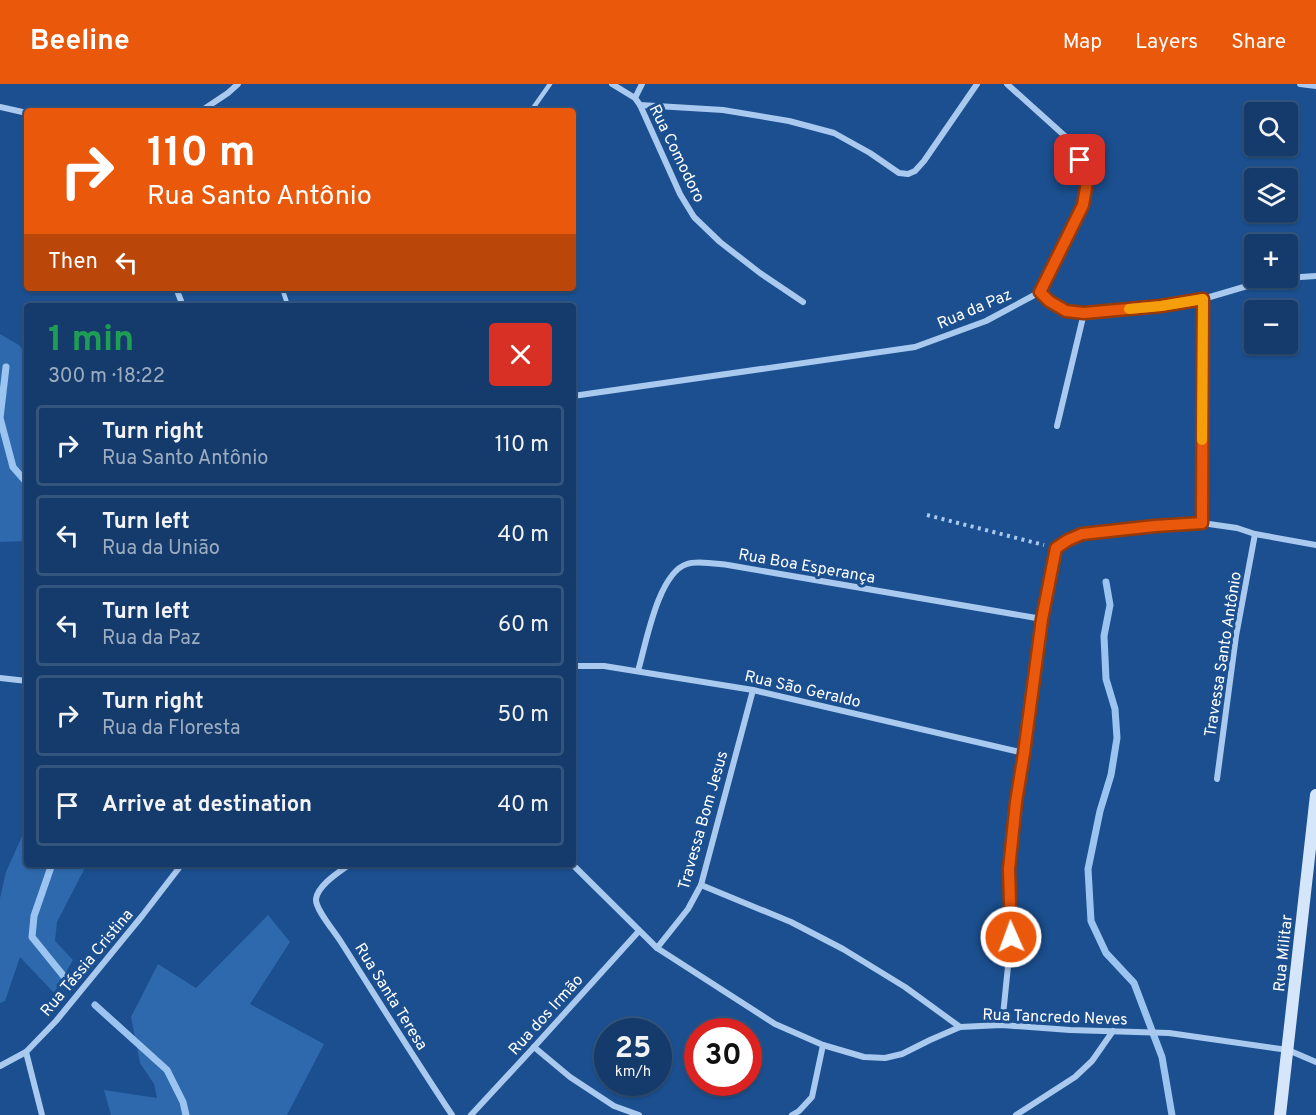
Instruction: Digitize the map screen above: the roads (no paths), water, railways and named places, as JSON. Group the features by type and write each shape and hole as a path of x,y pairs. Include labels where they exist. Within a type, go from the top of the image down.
{"street":[{"path":"206,108 238,84"},
{"name":"Rua Comodoro","path":"612,84 635,98 640,105 680,194 694,217 720,242 803,302"},
{"path":"635,98 642,84"},
{"path":"640,105 723,110 789,121 834,133 870,153 899,173 908,174 915,171 924,161 977,84"},
{"path":"1007,84 1066,137 1080,160 1087,182 1083,205 1040,292 1049,301 1066,311 1084,313 1161,306 1203,299 1271,279 1316,276"},
{"path":"1300,84 1316,86"},
{"path":"0,107 24,112"},
{"name":"Rua da Paz","path":"576,396 915,347 986,321 1040,292"},
{"path":"1202,523 1203,299"},
{"path":"1057,426 1084,313"},
{"path":"1002,1025 1011,937 1009,869 1016,802 1042,619 1056,548 1082,534 1202,523 1316,545"},
{"name":"Travessa Santo Antônio","path":"1217,779 1236,636 1255,534"},
{"name":"Rua Boa Esperança","path":"638,671 659,597 669,577 690,562 728,565 1042,619"},
{"name":"Rua São Geraldo","path":"576,666 604,666 753,690 1024,753"},
{"path":"0,678 24,681"},
{"name":"Travessa Bom Jesus","path":"657,948 688,909 700,885 753,690"},
{"name":"Rua Militar","path":"1280,1115 1316,795"},
{"name":"Rua Tássia Cristina","path":"0,1066 26,1052 56,1021 180,867"},
{"name":"Rua Santa Teresa","path":"346,867 319,890 316,906 334,930 452,1115"},
{"name":"Rua Tancredo Neves","path":"575,867 657,948 775,1023 823,1045 864,1057 885,1059 902,1054 960,1027 1002,1025 1169,1033 1288,1050 1316,1062"},
{"path":"700,885 791,922 843,949 905,987 960,1027"},
{"name":"Rua dos Irmão","path":"471,1115 639,931"},
{"path":"1016,1115 1075,1077 1092,1061 1113,1031"},
{"path":"792,1115 812,1097 823,1045"},
{"path":"534,1047 570,1077 614,1106 639,1115"},
{"path":"26,1052 42,1115"}],"lane":[{"path":"533,108 550,84"}],"waterway":[{"path":"6,367 0,418 13,467 24,480"},
{"path":"1106,582 1110,605 1104,636 1106,679 1115,709 1117,738 1111,775 1100,811 1088,869 1091,921 1106,953 1134,983 1162,1057 1172,1115"},
{"path":"51,867 34,916 32,937 66,979"},
{"path":"95,1005 167,1070 183,1102 186,1115"}]}
